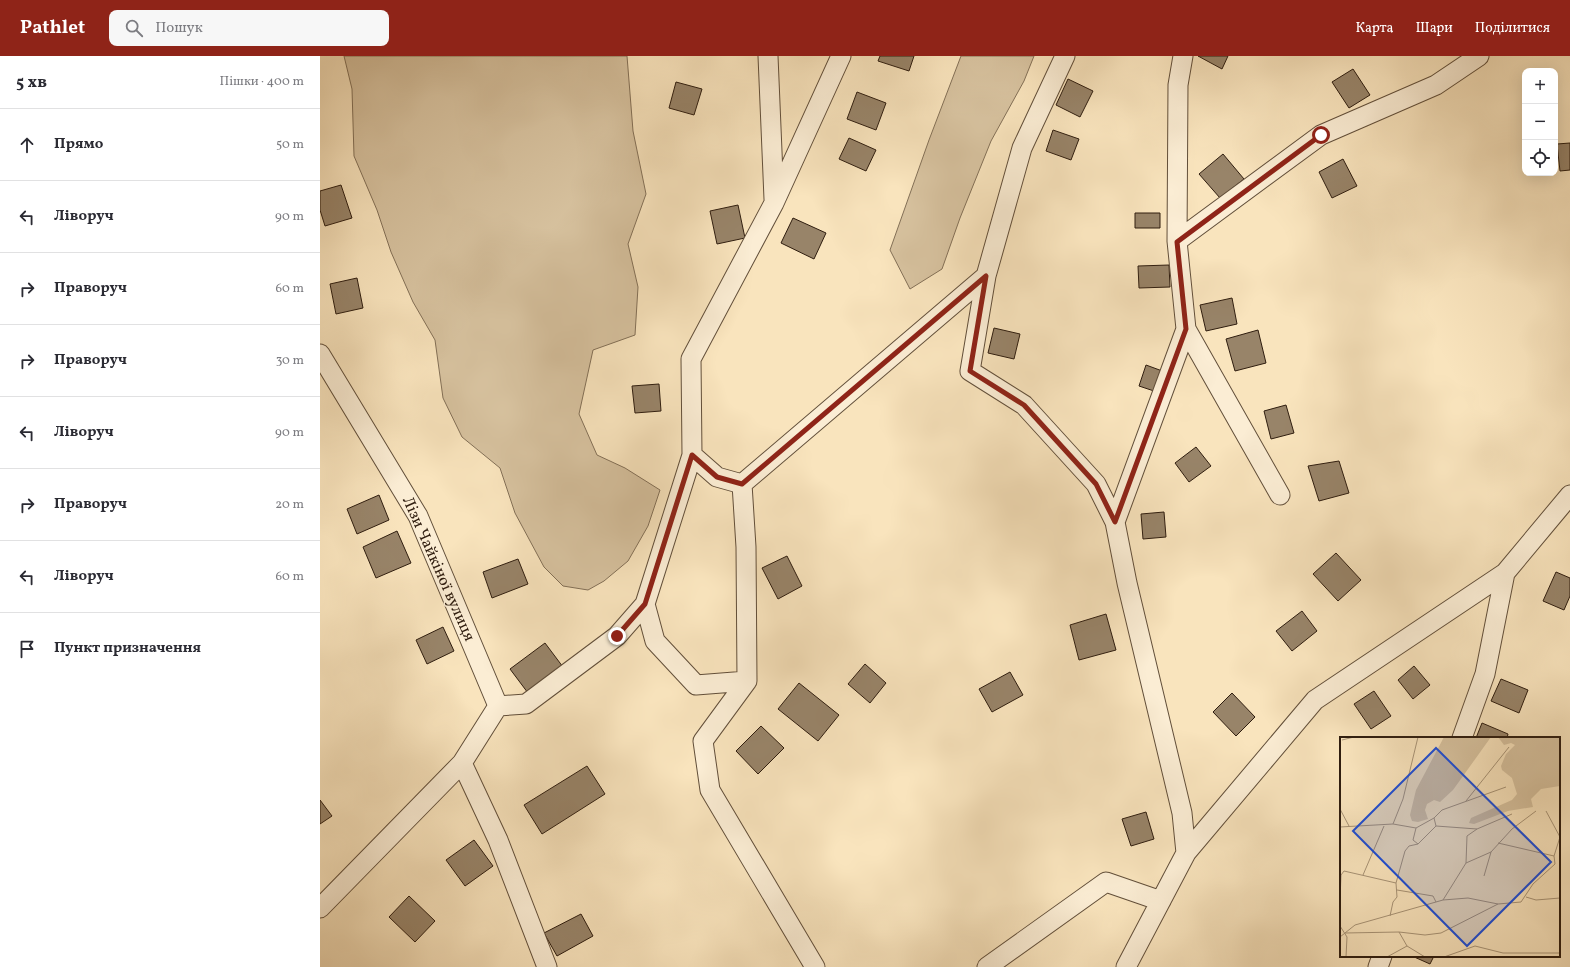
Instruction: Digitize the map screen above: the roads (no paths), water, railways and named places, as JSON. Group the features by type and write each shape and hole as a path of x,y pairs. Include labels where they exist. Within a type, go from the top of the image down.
{"street":[{"path":"768,56 774,203"},
{"path":"320,908 462,763 498,706 526,704 617,636 645,604 692,455 691,360 774,203 841,56"},
{"path":"1065,56 1022,148 986,276 970,371 1024,405 1096,484 1115,522 1127,583 1182,813 1186,853"},
{"path":"1183,56 1178,85 1177,242 1186,329 1280,495"},
{"path":"1177,242 1321,135 1436,85 1479,56"},
{"path":"742,484 986,276"},
{"path":"1115,522 1186,329"},
{"name":"Лізи Чайкіної вулиця","path":"320,354 418,516 498,706"},
{"path":"692,455 717,477 742,484"},
{"path":"742,484 746,547 747,681 703,741 710,790 814,967"},
{"path":"1126,967 1186,853 1315,700 1505,573 1570,495"},
{"path":"1462,737 1485,674 1505,573"},
{"path":"645,604 655,641 696,686 747,681"},
{"path":"462,763 498,840 547,967"},
{"path":"987,967 1106,882 1161,901"},
{"path":"1378,967 1382,957"}]}
